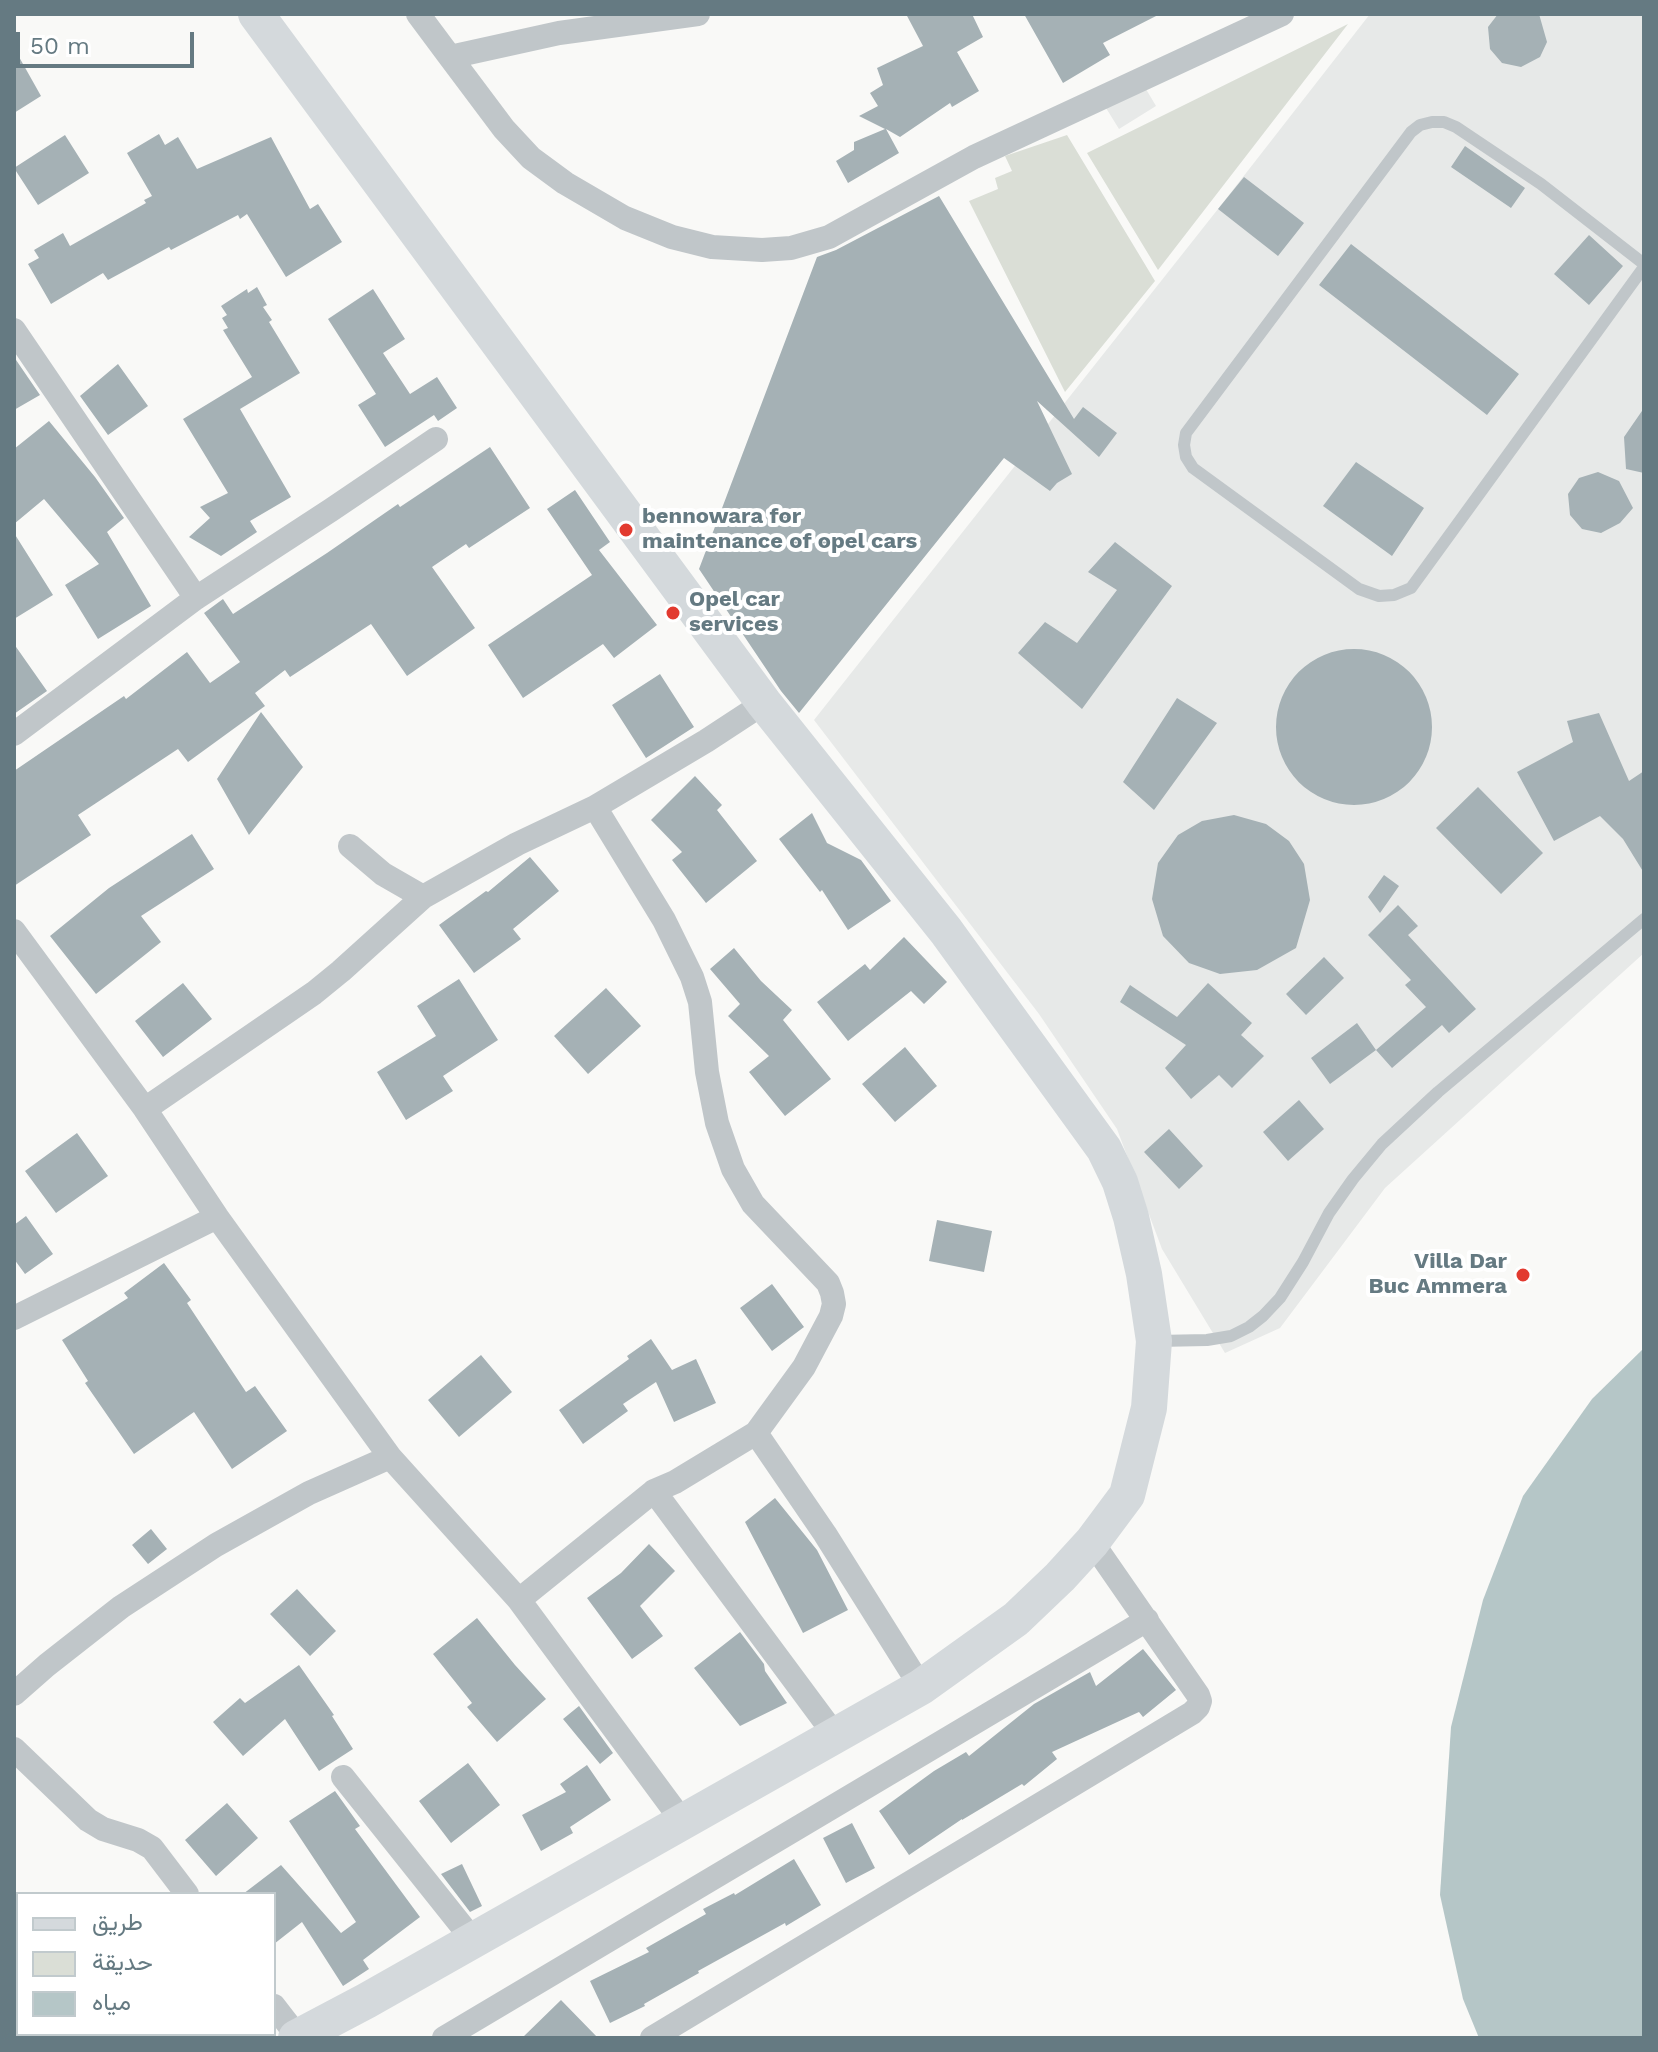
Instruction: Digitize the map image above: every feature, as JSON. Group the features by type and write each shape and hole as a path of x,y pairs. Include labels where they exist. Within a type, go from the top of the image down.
{"street":[{"path":"256,14 764,703 946,931 1104,1149 1120,1182 1131,1217 1154,1341 1149,1408 1127,1495 1092,1542 1016,1619 921,1687 297,2038 276,2009"},
{"path":"418,14 504,129 531,158 565,183 625,218 672,237 712,247 762,250 791,248 829,237 974,157 1282,14"},
{"path":"450,57 559,33 698,14"},
{"path":"14,330 196,598"},
{"path":"14,734 196,598 436,439"},
{"path":"145,1109 314,993 423,897 517,844 595,807 764,703"},
{"path":"519,1600 654,1491 675,1482 756,1433 804,1367 823,1333 834,1304 828,1283 753,1204 733,1169 717,1123 707,1072 700,1002 692,977 664,920 595,807"},
{"path":"350,846 383,874 423,897"},
{"path":"14,931 145,1109 217,1217 390,1457 519,1600 683,1822"},
{"path":"14,1318 217,1217"},
{"path":"756,1433 825,1534 921,1687"},
{"path":"14,1694 121,1607 216,1545 309,1493 390,1457"},
{"path":"654,1491 835,1735"},
{"path":"652,2038 1198,1707 1198,1695 1092,1542"},
{"path":"444,2038 1147,1620"},
{"path":"14,1749 88,1820 152,1848 185,1892"},
{"path":"343,1777 473,1940"}],"lane":[{"path":"1444,122 1456,127 1541,184 1644,265 1411,588 1394,595 1379,596 1359,589 1193,468 1186,457 1186,433 1420,125 1444,122"},
{"path":"1154,1341 1207,1340 1231,1336 1263,1316 1280,1298 1329,1213 1382,1144 1438,1092 1644,919"}],"shaded area":[{"path":"1370,14 1644,14 1644,953 1385,1188 1280,1328 1225,1353 1162,1249 1117,1129 1039,1014 814,720"},
{"path":"1143,84 1156,106 1119,129 1106,108"}],"green space":[{"path":"1348,24 1158,270 1087,153"},
{"path":"1067,135 1155,281 1065,392 969,201 998,189 995,178 1012,171 1005,156"}],"water":[{"path":"1644,1348 1644,2038 1479,2038 1463,1999 1440,1895 1451,1727 1483,1600 1523,1496 1592,1399"}],"building":[{"path":"906,14 972,14 983,37 957,52 979,91 952,107 950,103 900,137 886,129 899,153 848,183 836,161 854,150 854,142 885,129 859,116 878,106 870,93 883,85 877,68 923,46"},
{"path":"1024,14 1160,14 1103,43 1110,55 1063,83"},
{"path":"1498,14 1539,14 1547,42 1540,57 1521,67 1502,63 1490,49 1488,27"},
{"path":"14,48 41,96 14,113"},
{"path":"159,134 165,145 178,137 197,169 271,137 310,209 318,204 342,242 286,277 247,214 240,219 238,215 108,280 103,273 51,304 28,264 39,258 34,250 63,233 70,246 146,203 144,200 152,196 127,153"},
{"path":"65,135 89,173 38,205 14,168"},
{"path":"1465,146 1525,188 1511,208 1451,167"},
{"path":"1244,177 1304,223 1278,256 1218,209"},
{"path":"939,196 1074,419 1083,407 1117,433 1099,457 1037,401 1072,474 1050,491 1004,458 799,713 699,569 817,257"},
{"path":"1589,235 1623,266 1589,305 1554,274"},
{"path":"1351,244 1519,374 1487,415 1319,285"},
{"path":"257,287 267,305 263,307 272,320 269,322 300,373 240,409 291,497 250,521 257,532 221,556 189,537 210,518 200,507 228,493 183,419 252,377 223,330 228,328 222,318 227,315 221,306 247,289 248,293"},
{"path":"373,289 405,339 383,353 410,394 437,377 457,408 438,421 434,415 385,447 358,405 376,394 328,319"},
{"path":"14,357 40,395 14,410"},
{"path":"118,364 148,406 108,435 80,396"},
{"path":"1644,408 1644,473 1626,469 1624,437"},
{"path":"49,421 124,518 107,532 151,606 98,639 65,585 99,564 44,499 14,524 14,449"},
{"path":"490,447 530,508 469,548 466,544 432,567 475,628 407,676 371,624 290,677 285,670 255,693 265,706 188,762 178,749 78,815 91,835 14,886 14,771 124,696 126,699 187,652 210,683 240,662 204,613 223,599 233,614"},
{"path":"1356,462 1424,508 1392,556 1323,506"},
{"path":"1598,472 1619,481 1633,508 1620,523 1601,533 1582,529 1570,515 1568,494 1579,478"},
{"path":"575,490 610,542 599,550 657,625 614,658 603,644 523,698 488,645 592,575 547,509"},
{"path":"14,533 53,595 14,619"},
{"path":"1115,542 1172,586 1082,709 1018,653 1045,622 1077,643 1117,590 1088,572"},
{"path":"14,644 47,691 14,714"},
{"path":"1354,649 1384,655 1409,672 1426,697 1432,727 1426,757 1409,782 1384,799 1354,805 1324,799 1299,782 1282,757 1276,727 1282,697 1299,672 1324,655"},
{"path":"660,674 694,727 646,758 612,705"},
{"path":"1177,698 1217,723 1154,810 1123,782"},
{"path":"261,712 303,767 249,835 217,779"},
{"path":"1599,713 1629,781 1644,771 1644,873 1623,839 1600,816 1554,841 1517,772 1573,742 1567,721"},
{"path":"695,776 722,805 717,810 757,861 706,903 672,860 682,852 651,820"},
{"path":"1478,787 1543,853 1501,894 1436,828"},
{"path":"812,813 827,843 861,860 891,901 848,930 822,890 820,892 779,839"},
{"path":"1234,815 1266,824 1289,841 1304,864 1310,900 1296,948 1257,970 1220,974 1189,963 1163,936 1152,899 1158,863 1178,835 1202,821"},
{"path":"192,834 214,869 141,916 161,942 96,994 50,936 109,888"},
{"path":"530,857 559,891 513,929 521,939 474,973 439,925 488,892"},
{"path":"1384,875 1399,886 1380,913 1368,897"},
{"path":"1398,905 1418,926 1408,935 1476,1009 1449,1033 1442,1025 1392,1068 1376,1050 1426,1007 1405,985 1411,980 1368,935"},
{"path":"904,937 947,982 924,1004 911,991 848,1041 817,1002 865,964 870,970"},
{"path":"734,948 761,981 792,1010 783,1020 831,1079 785,1116 749,1072 769,1056 728,1016 740,1004 710,969"},
{"path":"1324,957 1344,978 1306,1015 1286,994"},
{"path":"459,979 498,1040 443,1076 453,1091 406,1120 377,1072 436,1036 417,1006"},
{"path":"183,983 212,1019 163,1057 135,1021"},
{"path":"1208,983 1252,1023 1241,1035 1264,1056 1232,1088 1219,1075 1191,1099 1165,1068 1186,1045 1120,1002 1130,985 1177,1017"},
{"path":"606,988 641,1026 588,1074 554,1036"},
{"path":"1357,1023 1376,1050 1330,1084 1311,1058"},
{"path":"905,1047 937,1086 895,1122 862,1084"},
{"path":"1299,1100 1324,1129 1288,1161 1263,1132"},
{"path":"1169,1129 1203,1166 1179,1189 1144,1152"},
{"path":"77,1133 108,1176 56,1213 25,1171"},
{"path":"26,1216 53,1254 25,1274 14,1259 14,1225"},
{"path":"937,1220 992,1231 984,1272 929,1261"},
{"path":"164,1263 191,1300 187,1303 246,1392 255,1386 287,1431 232,1469 194,1412 134,1454 85,1383 88,1381 62,1340 128,1298 124,1293"},
{"path":"772,1284 804,1327 772,1351 740,1308"},
{"path":"651,1339 672,1370 696,1359 716,1403 674,1422 656,1382 623,1404 628,1411 583,1444 559,1410"},
{"path":"481,1355 512,1392 459,1437 428,1400"},
{"path":"775,1498 817,1550 848,1610 803,1633 745,1522"},
{"path":"151,1529 167,1549 148,1564 132,1545"},
{"path":"649,1544 675,1571 640,1606 663,1636 632,1659 587,1598 621,1573"},
{"path":"297,1589 336,1631 310,1656 270,1614"},
{"path":"477,1618 546,1699 497,1742 467,1707 472,1703 433,1654"},
{"path":"740,1632 787,1703 740,1726 694,1668"},
{"path":"1143,1649 1176,1690 1143,1717 1139,1712 1052,1752 1057,1759 1024,1786 1022,1784 962,1819 909,1855 879,1811 934,1771 966,1752 969,1756 1034,1704 1090,1672 1096,1686"},
{"path":"299,1665 334,1715 353,1749 319,1771 285,1719 243,1756 213,1722 240,1698 245,1703"},
{"path":"579,1706 613,1753 600,1764 563,1719"},
{"path":"468,1763 500,1805 451,1843 419,1801"},
{"path":"587,1765 611,1800 570,1827 573,1833 541,1851 522,1815 566,1792 560,1784"},
{"path":"335,1791 360,1826 355,1829 420,1917 363,1960 369,1969 343,1986 302,1922 276,1942 276,1892 246,1892 281,1865 341,1933 356,1922 289,1821"},
{"path":"227,1803 258,1838 216,1876 185,1840"},
{"path":"852,1823 875,1868 846,1883 823,1838"},
{"path":"794,1859 821,1905 698,1971 645,2006 610,2023 590,1981 649,1952 646,1948 706,1914 703,1909 735,1895"},
{"path":"462,1864 482,1906 470,1912 441,1874"},
{"path":"561,2000 598,2038 522,2038"}],"place":[{"name":"bennowara for maintenance of opel cars","path":"626,530"},
{"name":"Opel car services","path":"673,613"},
{"name":"Villa Dar Buc Ammera","path":"1523,1275"}]}
